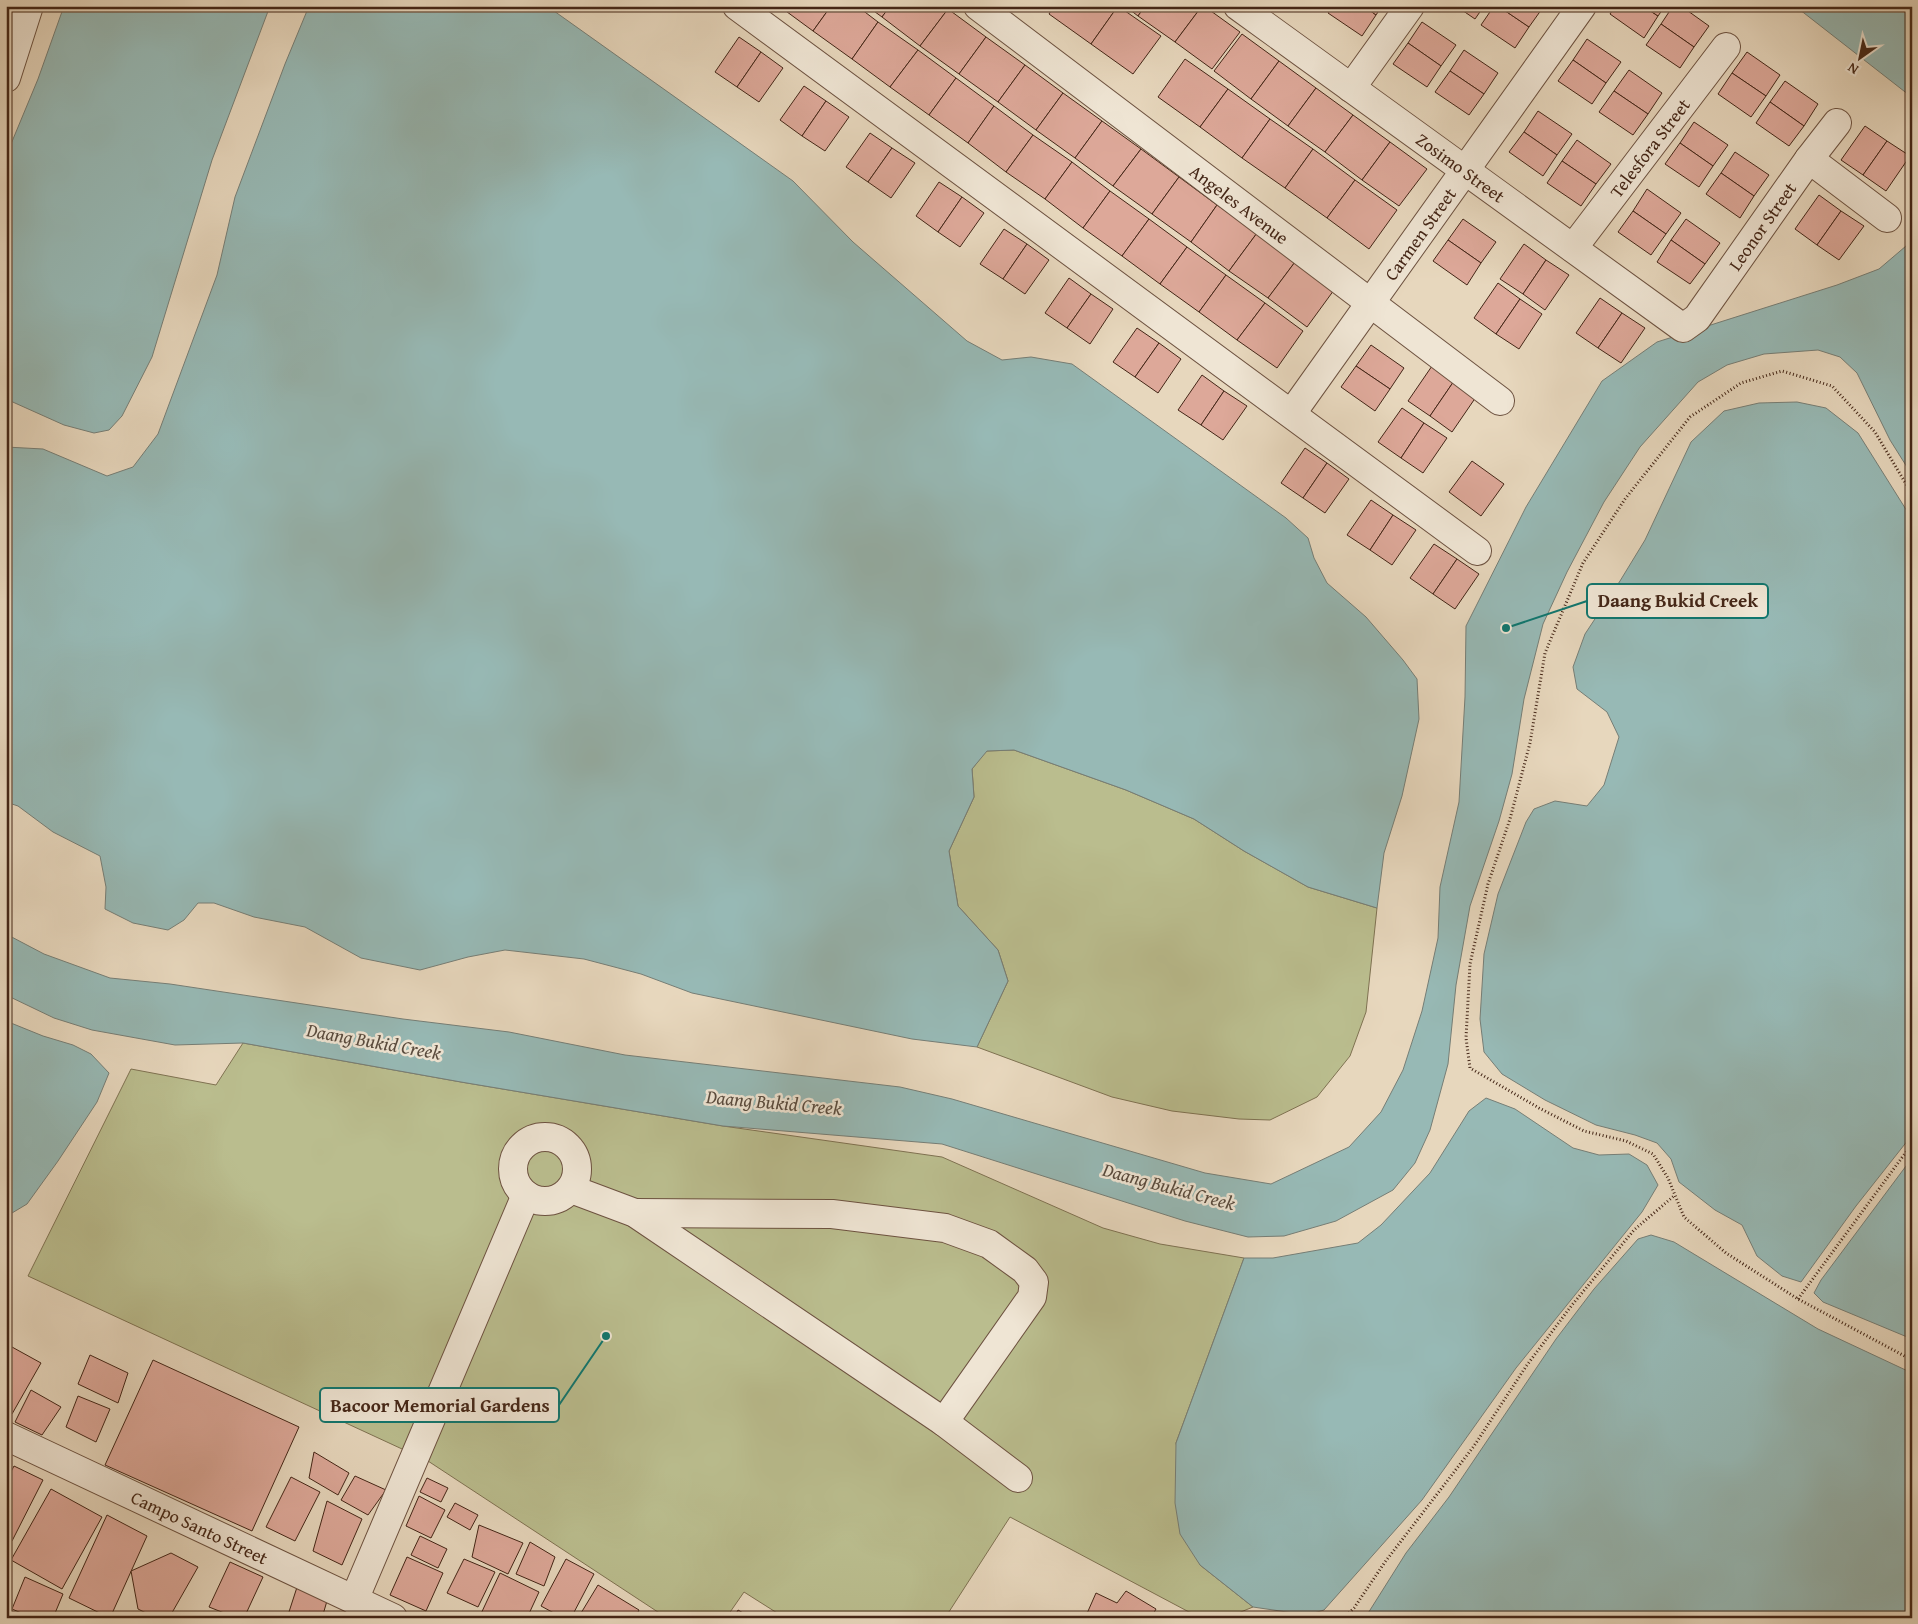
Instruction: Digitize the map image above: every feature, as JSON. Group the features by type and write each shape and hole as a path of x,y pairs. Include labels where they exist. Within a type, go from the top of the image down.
{"street":[{"path":"6,78 29,6"},
{"path":"737,6 1292,413 1477,552"},
{"name":"Angeles Avenue","path":"978,6 1500,402"},
{"path":"1351,88 1410,6"},
{"name":"Carmen Street","path":"1292,413 1582,6"},
{"name":"Zosimo Street","path":"1240,7 1683,328"},
{"name":"Telesfora Street","path":"1573,248 1726,47"},
{"name":"Leonor Street","path":"1683,328 1696,318 1809,159 1838,123"},
{"path":"1809,159 1887,218"},
{"path":"540,1137 553,1138 565,1144 573,1153 577,1165 577,1178 571,1189 558,1200 542,1202 526,1195 517,1186 513,1174 514,1161 519,1150 529,1141 540,1137"},
{"path":"571,1189 635,1213 944,1422 1018,1478"},
{"path":"354,1600 526,1195"},
{"path":"635,1213 832,1214 944,1228 989,1244 1025,1270 1034,1282 1032,1297 944,1422"},
{"name":"Campo Santo Street","path":"6,1436 393,1618"}],"path":[{"path":"1912,494 1875,432 1832,386 1782,371 1741,383 1690,417 1625,499 1583,563 1545,653 1530,743 1510,819 1488,884 1470,964 1466,1038 1470,1068 1539,1108 1584,1131 1626,1142 1653,1154 1668,1178 1684,1217 1719,1247 1798,1299 1912,1360"},
{"path":"1798,1299 1912,1144"},
{"path":"1344,1618 1354,1608 1385,1562 1474,1446 1528,1365 1572,1305 1634,1230 1675,1195"}],"green space":[{"path":"1014,750 1126,790 1194,819 1244,851 1308,887 1377,908 1366,1012 1350,1056 1317,1097 1270,1120 1239,1119 1172,1111 1112,1097 977,1047 1008,981 998,950 958,906 949,851 974,797 972,769 986,751"},
{"path":"243,1043 723,1126 942,1157 1103,1228 1160,1244 1244,1258 1176,1443 1200,1565 1253,1607 1226,1618 1213,1618 1189,1612 1010,1517 945,1618 785,1618 744,1592 726,1618 667,1618 428,1461 28,1276 131,1069 216,1085"}],"water":[{"path":"64,6 270,6 212,160 152,357 122,416 109,430 94,433 64,425 6,399 6,156 38,79"},
{"path":"309,6 547,6 793,181 853,242 967,341 1002,360 1031,357 1072,364 1286,518 1308,538 1314,558 1327,583 1366,617 1417,679 1419,719 1402,796 1384,853 1377,908 1308,887 1244,851 1194,819 1126,790 1014,750 987,751 972,769 974,797 949,851 958,906 998,950 1008,981 977,1047 912,1039 692,993 641,974 584,959 505,950 468,957 420,970 361,958 305,927 254,917 214,903 198,903 184,920 168,930 133,923 105,909 106,887 100,856 53,832 18,806 6,802 6,447 43,449 107,476 133,467 158,434 217,275 235,197"},
{"path":"1795,6 1912,6 1912,99 1909,95"},
{"path":"1912,235 1912,475 1890,440 1857,373 1840,357 1818,350 1764,354 1727,365 1698,382 1640,447 1604,502 1567,572 1543,624 1524,699 1512,774 1499,821 1470,906 1456,985 1448,1064 1430,1130 1415,1163 1393,1190 1336,1221 1284,1236 1248,1237 1185,1221 942,1144 723,1126 243,1043 175,1045 92,1030 54,1018 6,995 6,934 44,954 110,978 170,984 403,1019 509,1032 625,1055 900,1087 952,1099 1205,1173 1271,1184 1349,1147 1381,1112 1403,1070 1422,1011 1438,938 1440,887 1459,802 1465,697 1466,626 1526,507 1602,381 1657,342 1837,285 1879,269 1906,246"},
{"path":"1797,402 1826,408 1858,433 1912,519 1912,1135 1856,1206 1801,1282 1782,1276 1757,1256 1742,1225 1715,1210 1679,1182 1671,1159 1657,1143 1596,1125 1545,1100 1502,1074 1484,1052 1480,1019 1484,954 1498,894 1526,822 1534,809 1555,801 1587,806 1604,785 1619,737 1607,712 1577,689 1573,667 1585,634 1645,540 1691,442 1724,411 1759,403"},
{"path":"6,1021 43,1036 73,1045 91,1054 109,1073 97,1102 58,1161 27,1204 12,1213 6,1213"},
{"path":"1486,1098 1515,1109 1573,1148 1599,1155 1629,1154 1647,1165 1658,1185 1642,1212 1516,1368 1422,1500 1324,1610 1307,1615 1253,1607 1200,1565 1180,1534 1175,1503 1176,1443 1244,1258 1273,1258 1358,1243 1381,1225 1430,1173 1469,1111"},
{"path":"1912,1158 1912,1339 1823,1302 1814,1293 1821,1280"},
{"path":"1651,1235 1674,1242 1818,1329 1912,1373 1912,1618 1365,1618 1406,1553 1449,1497 1556,1339 1594,1289 1638,1239"}],"building":[{"path":"779,6 831,6 813,31"},
{"path":"831,6 857,6 878,22 852,59 813,31"},
{"path":"867,6 890,6 882,17"},
{"path":"890,6 945,6 948,9 920,46 882,17"},
{"path":"1054,6 1118,6 1091,44 1049,14"},
{"path":"1118,6 1161,36 1133,74 1091,44"},
{"path":"1125,6 1145,6 1138,16"},
{"path":"1145,6 1202,6 1175,42 1138,16"},
{"path":"1202,6 1240,32 1212,69 1175,42"},
{"path":"1333,6 1364,6 1376,15 1362,36 1328,13"},
{"path":"1364,6 1382,6 1376,15"},
{"path":"1456,6 1484,6 1475,19"},
{"path":"1494,6 1498,6 1529,27 1515,48 1481,25"},
{"path":"1498,6 1544,6 1529,27"},
{"path":"1615,6 1643,6 1658,16 1644,38 1610,14"},
{"path":"1643,6 1665,6 1658,16"},
{"path":"1673,6 1681,6 1709,26 1694,47 1661,24"},
{"path":"948,9 986,37 959,74 920,46"},
{"path":"878,22 918,50 890,87 852,59"},
{"path":"1422,22 1456,45 1441,66 1408,43"},
{"path":"1661,24 1694,47 1680,68 1646,45"},
{"path":"1242,34 1279,61 1251,99 1214,71"},
{"path":"739,37 761,52 737,87 715,72"},
{"path":"986,37 1025,65 998,102 959,74"},
{"path":"1587,39 1621,62 1606,83 1573,60"},
{"path":"1408,43 1441,66 1427,87 1393,64"},
{"path":"918,50 956,78 929,115 890,87"},
{"path":"1464,50 1498,73 1484,94 1450,71"},
{"path":"761,52 783,68 759,102 737,87"},
{"path":"1747,52 1780,75 1766,96 1732,73"},
{"path":"1185,59 1228,89 1200,127 1158,97"},
{"path":"1573,60 1606,83 1592,104 1558,81"},
{"path":"1279,61 1316,88 1288,126 1251,99"},
{"path":"1025,65 1063,93 1036,130 998,102"},
{"path":"1629,70 1662,93 1648,114 1614,91"},
{"path":"1450,71 1484,94 1469,115 1435,92"},
{"path":"1732,73 1766,96 1751,117 1718,94"},
{"path":"956,78 994,106 968,143 929,115"},
{"path":"1785,81 1818,104 1804,126 1770,102"},
{"path":"804,86 826,101 802,136 780,120"},
{"path":"1316,88 1353,115 1325,152 1288,126"},
{"path":"1228,89 1270,119 1242,158 1200,127"},
{"path":"1614,91 1648,114 1633,135 1599,112"},
{"path":"1063,93 1102,121 1075,158 1036,130"},
{"path":"826,101 849,117 825,151 802,136"},
{"path":"1770,102 1804,126 1789,146 1756,123"},
{"path":"994,106 1033,135 1006,172 968,143"},
{"path":"1538,111 1572,134 1557,155 1524,132"},
{"path":"1353,115 1390,142 1362,180 1325,152"},
{"path":"1270,119 1313,149 1285,188 1242,158"},
{"path":"1102,121 1141,149 1113,186 1075,158"},
{"path":"1694,122 1728,145 1713,166 1680,143"},
{"path":"1865,126 1887,141 1863,175 1841,160"},
{"path":"1524,132 1557,155 1543,176 1509,152"},
{"path":"870,133 892,148 868,182 846,167"},
{"path":"1033,135 1072,162 1045,199 1006,172"},
{"path":"1577,140 1611,164 1596,184 1562,161"},
{"path":"1887,141 1910,156 1886,191 1863,175"},
{"path":"1390,142 1427,169 1399,206 1362,180"},
{"path":"1680,143 1713,166 1699,187 1665,164"},
{"path":"892,148 915,163 891,198 868,182"},
{"path":"1141,149 1179,177 1152,214 1113,186"},
{"path":"1313,149 1355,180 1327,218 1285,188"},
{"path":"1735,152 1769,175 1754,196 1721,173"},
{"path":"1562,161 1596,184 1581,206 1547,183"},
{"path":"1072,162 1110,191 1083,228 1045,199"},
{"path":"1721,173 1754,196 1740,218 1706,194"},
{"path":"1179,177 1217,205 1191,242 1152,214"},
{"path":"1355,180 1397,210 1369,249 1327,218"},
{"path":"939,182 962,197 938,232 916,216"},
{"path":"1647,189 1681,213 1666,234 1633,211"},
{"path":"1110,191 1149,219 1122,256 1083,228"},
{"path":"1819,195 1841,211 1817,245 1795,229"},
{"path":"962,197 984,213 960,247 938,232"},
{"path":"1217,205 1257,233 1229,271 1191,242"},
{"path":"1633,211 1666,234 1651,255 1618,232"},
{"path":"1841,211 1864,226 1839,260 1817,245"},
{"path":"1149,219 1187,247 1160,284 1122,256"},
{"path":"1463,219 1496,242 1481,263 1448,240"},
{"path":"1686,219 1720,243 1705,264 1671,240"},
{"path":"1004,229 1027,244 1003,279 980,264"},
{"path":"1257,233 1295,262 1268,298 1229,271"},
{"path":"1448,240 1481,263 1467,285 1433,261"},
{"path":"1671,240 1705,264 1690,284 1657,262"},
{"path":"1027,244 1049,260 1025,294 1003,279"},
{"path":"1524,244 1546,260 1523,294 1500,279"},
{"path":"1187,247 1226,275 1199,312 1160,284"},
{"path":"1546,260 1569,275 1545,310 1523,294"},
{"path":"1295,262 1334,290 1307,327 1268,298"},
{"path":"1226,275 1265,303 1237,340 1199,312"},
{"path":"1069,278 1091,294 1067,328 1045,313"},
{"path":"1498,283 1520,299 1496,334 1474,318"},
{"path":"1091,294 1113,309 1090,344 1067,328"},
{"path":"1600,298 1622,313 1598,348 1576,333"},
{"path":"1520,299 1542,314 1519,349 1496,334"},
{"path":"1265,303 1303,331 1277,368 1237,340"},
{"path":"1622,313 1645,328 1621,363 1598,348"},
{"path":"1137,328 1159,343 1135,377 1113,362"},
{"path":"1159,343 1181,359 1158,393 1135,377"},
{"path":"1371,345 1404,368 1390,389 1356,366"},
{"path":"1356,366 1390,389 1375,411 1341,387"},
{"path":"1432,366 1454,381 1430,416 1408,401"},
{"path":"1202,375 1224,391 1201,425 1178,410"},
{"path":"1454,381 1476,397 1452,432 1430,416"},
{"path":"1224,391 1247,406 1223,440 1201,425"},
{"path":"1402,408 1424,423 1401,458 1378,442"},
{"path":"1424,423 1447,438 1423,473 1401,458"},
{"path":"1305,448 1327,463 1303,498 1281,483"},
{"path":"1472,461 1504,484 1481,516 1449,492"},
{"path":"1327,463 1349,479 1325,513 1303,498"},
{"path":"1371,500 1393,515 1370,550 1347,535"},
{"path":"1393,515 1416,530 1392,565 1370,550"},
{"path":"1434,544 1457,559 1433,594 1410,578"},
{"path":"1457,559 1479,574 1455,609 1433,594"},
{"path":"12,1347 41,1363 12,1414 6,1411 6,1357"},
{"path":"90,1355 128,1373 118,1403 78,1384"},
{"path":"153,1360 299,1427 252,1531 105,1465"},
{"path":"31,1390 61,1407 42,1435 15,1422"},
{"path":"78,1396 110,1409 96,1442 66,1427"},
{"path":"314,1452 349,1473 338,1495 309,1478"},
{"path":"14,1466 43,1480 12,1541 6,1538 6,1481"},
{"path":"355,1476 386,1490 368,1515 341,1500"},
{"path":"291,1477 320,1492 295,1541 266,1527"},
{"path":"427,1478 448,1488 441,1502 420,1492"},
{"path":"51,1489 102,1517 62,1589 11,1560"},
{"path":"419,1496 445,1510 431,1538 406,1526"},
{"path":"327,1501 362,1519 342,1565 313,1551"},
{"path":"455,1503 478,1515 470,1530 447,1517"},
{"path":"107,1515 147,1536 110,1618 69,1598"},
{"path":"479,1525 523,1543 508,1574 472,1557"},
{"path":"420,1536 447,1549 438,1568 411,1555"},
{"path":"530,1542 555,1557 544,1586 516,1574"},
{"path":"171,1553 198,1567 169,1618 156,1618 138,1609 131,1571"},
{"path":"407,1557 443,1573 426,1611 390,1595"},
{"path":"464,1559 495,1572 478,1607 447,1593"},
{"path":"566,1559 594,1574 571,1618 563,1618 541,1606"},
{"path":"230,1562 263,1577 244,1618 237,1618 209,1607"},
{"path":"500,1573 539,1592 527,1618 479,1618"},
{"path":"25,1577 63,1594 53,1618 33,1618 12,1609"},
{"path":"299,1581 329,1594 322,1618 287,1618"},
{"path":"598,1585 639,1610 635,1618 578,1618"},
{"path":"1126,1591 1156,1609 1151,1618 1085,1618 1096,1593 1117,1603"},
{"path":"738,1610 752,1618 734,1618"}],"place":[{"name":"Daang Bukid Creek","path":"1506,628"},
{"name":"Bacoor Memorial Gardens","path":"606,1336"}]}
